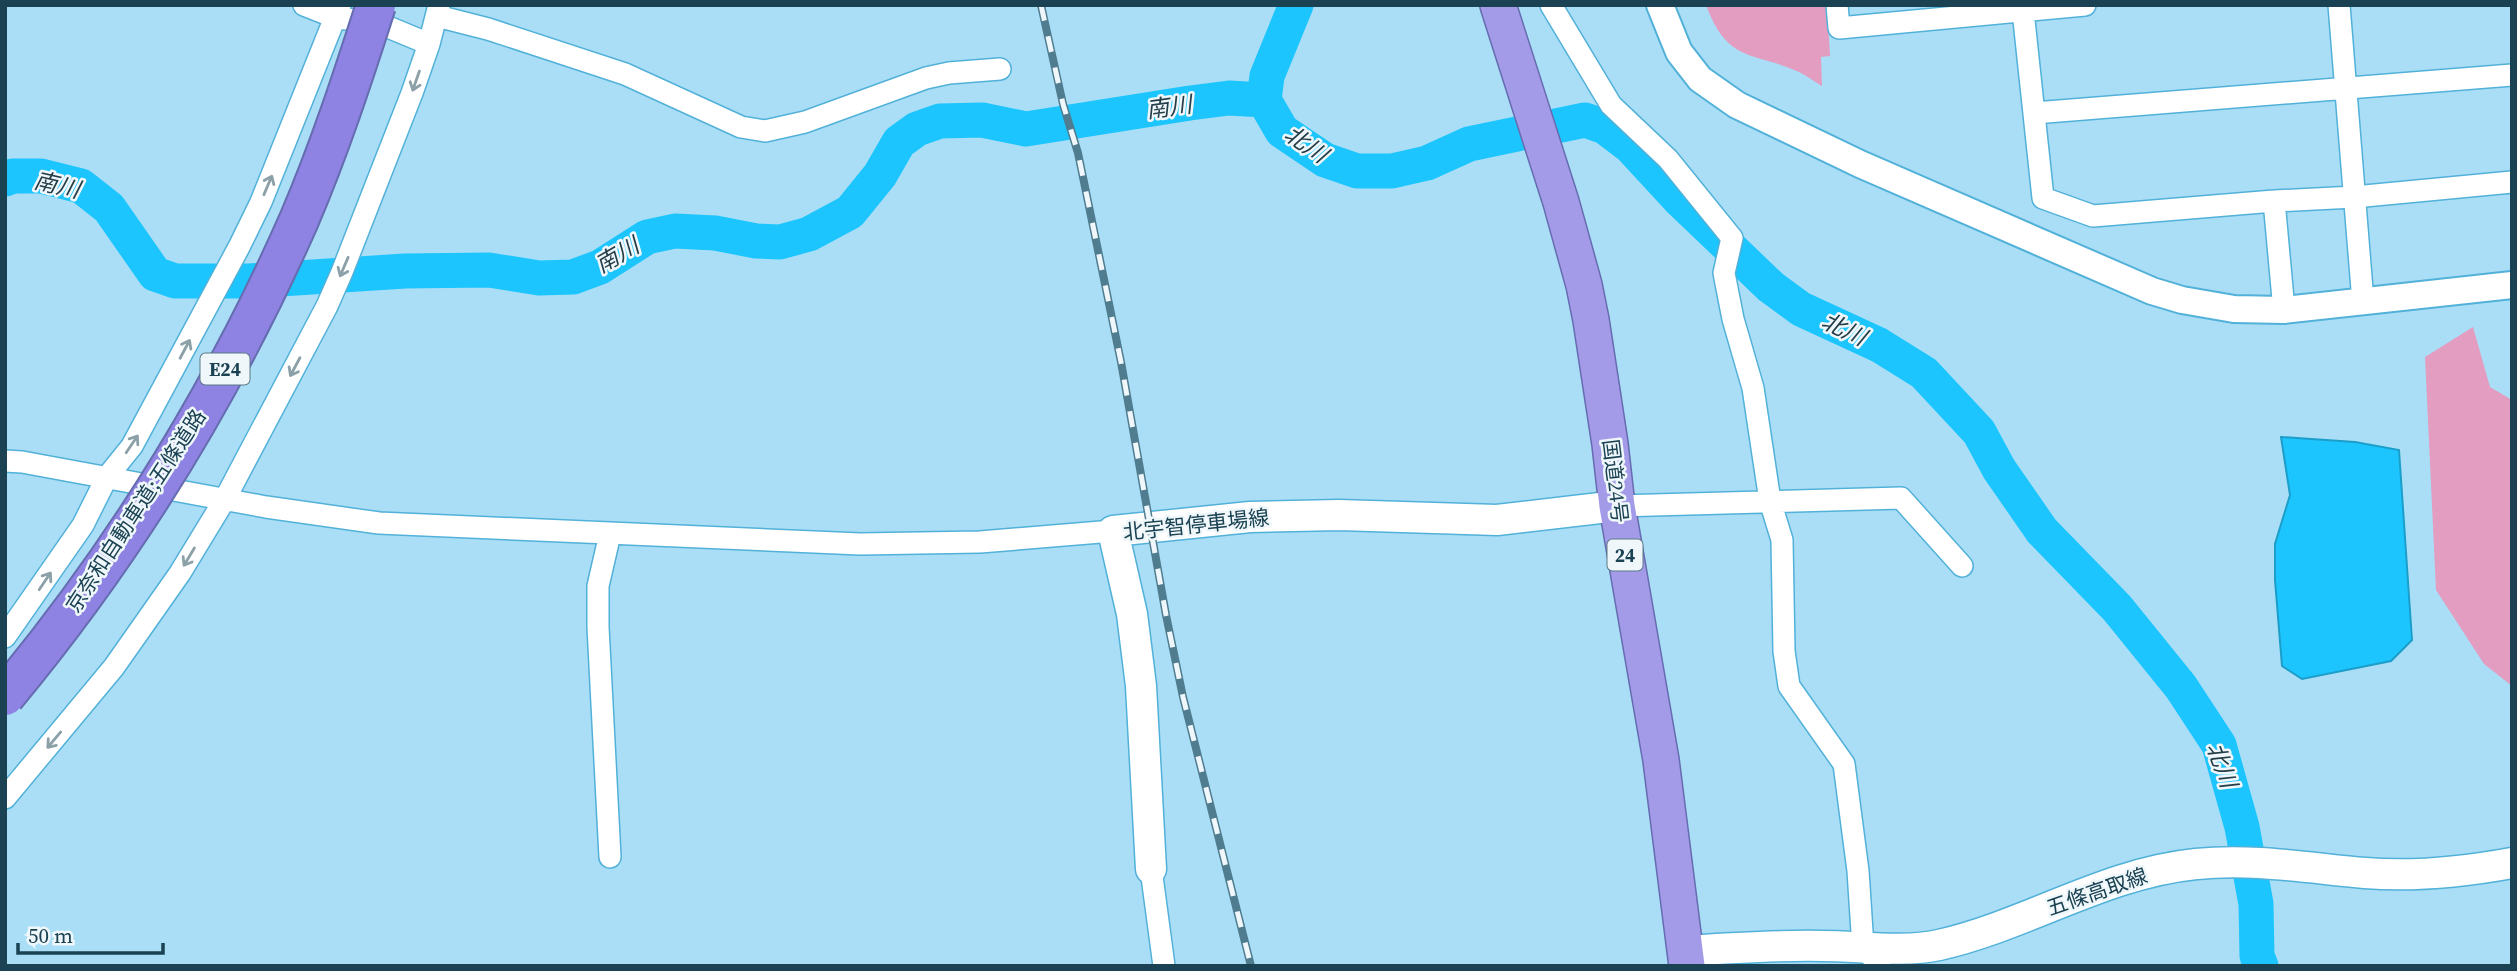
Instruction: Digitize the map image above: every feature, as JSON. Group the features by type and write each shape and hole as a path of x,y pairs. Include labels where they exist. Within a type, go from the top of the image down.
{"highway":[{"name":"京奈和自動車道;五條道路","path":"5,696 48,644 122,539 187,438 246,330 299,219 341,112 376,5"},
{"name":"国道24号","path":"1498,5 1561,202 1584,285 1609,433 1617,506 1661,760 1686,958"}],"main road":[{"name":"北宇智停車場線","path":"1152,870 1141,686 1132,614 1113,531 1250,517 1339,514 1497,520 1617,506"},
{"name":"五條高取線","path":"1686,958 1743,947 1872,956 1935,946 2015,922 2116,882 2194,864 2259,862 2367,873 2412,874 2465,871 2512,863"}],"street":[{"path":"304,5 339,11 376,22 429,44"},
{"path":"1551,5 1611,105 1668,159 1732,238 1724,272 1733,319 1753,388 1770,501 1782,540 1784,651 1789,686 1844,764 1872,956"},
{"path":"1660,5 1679,52 1700,79 1737,105 1860,164 2152,291 2182,300 2234,309 2284,310 2512,285"},
{"path":"1837,5 1839,28 2085,5"},
{"path":"2339,5 2363,302"},
{"path":"5,798 121,658 180,573 225,499 327,306 360,228 429,44 438,10 625,75 741,127 765,131 805,122 926,78 949,73 1000,69"},
{"path":"5,636 83,525 107,477 132,446 153,409 267,189 339,11"},
{"path":"2023,11 2043,198 2093,216 2354,197 2512,182"},
{"path":"2034,113 2512,75"},
{"path":"2274,201 2284,310"},
{"path":"5,461 379,523 860,544 980,542 1113,531"},
{"path":"1617,506 1902,498 1962,566"},
{"path":"610,534 598,586 610,857"},
{"path":"1152,870 1164,966"}],"shaded area":[{"path":"1706,5 1827,5 1830,56 1821,57 1822,86 1799,72 1733,47 1714,24"},
{"path":"2473,327 2490,387 2512,400 2512,686 2484,664 2436,590 2425,357"}],"water":[{"path":"2281,437 2355,442 2399,450 2412,640 2391,661 2302,679 2282,666 2275,544 2290,495"}],"waterway":[{"name":"北川","path":"1296,5 1267,76 1264,100 1282,131 1325,160 1357,171 1392,171 1427,163 1469,144 1585,120 1605,127 1630,146 1678,198 1771,287 1801,309 1879,345 1924,373 1979,432 1999,469 2042,531 2117,608 2181,687 2219,745 2242,827 2256,904 2257,956 2261,966"},
{"name":"南川","path":"5,179 13,176 41,176 81,186 109,208 155,274 175,281 249,281 405,271 489,270 539,278 573,277 600,267 647,237 675,231 715,233 756,241 780,242 809,234 850,212 880,175 899,142 917,129 940,121 982,120 1026,129 1229,98 1264,100"}],"railway":[{"path":"1041,5 1063,104 1078,153 1121,362 1183,697 1251,966"}]}
